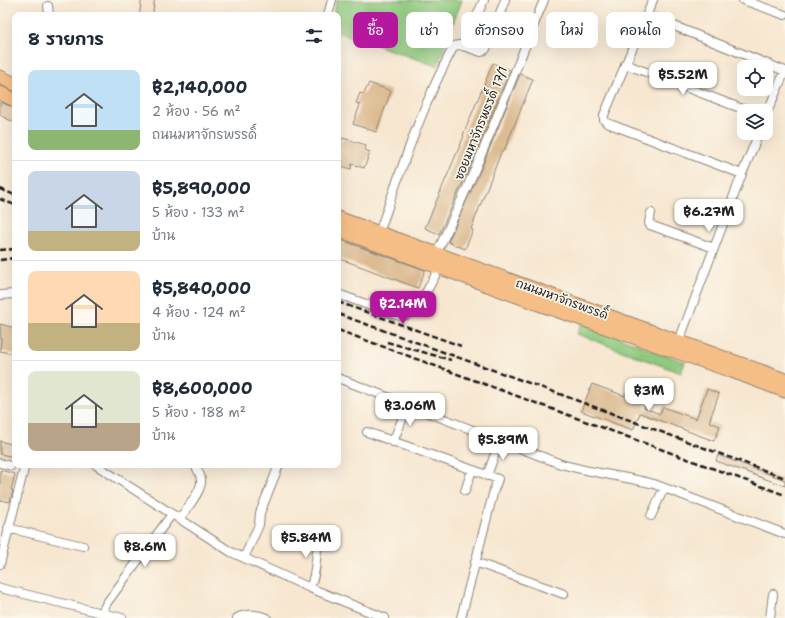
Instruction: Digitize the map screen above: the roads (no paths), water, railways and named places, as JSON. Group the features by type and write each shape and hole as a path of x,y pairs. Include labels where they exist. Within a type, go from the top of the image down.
{"main road":[{"path":"0,77 12,83"},
{"path":"0,93 12,99"},
{"name":"ถนนมหาจักรพรรดิ์","path":"341,219 679,341 785,391"},
{"name":"ถนนมหาจักรพรรดิ์","path":"341,231 544,306 734,366 766,373 785,380"},
{"path":"766,373 785,376"}],"street":[{"path":"146,12 147,0"},
{"path":"329,12 332,0"},
{"path":"479,12 484,0"},
{"path":"500,12 505,0"},
{"name":"ซอยมหาจักรพรรดิ์ 17/1","path":"436,254 466,189 544,0"},
{"path":"648,12 653,0"},
{"path":"743,0 785,15"},
{"path":"48,6 49,12"},
{"path":"675,26 785,71 771,104"},
{"path":"379,234 400,170 438,76 454,46 461,46"},
{"path":"469,48 481,52 486,48"},
{"path":"632,48 604,115 604,120 607,123 742,174"},
{"path":"625,64 737,107"},
{"path":"679,341 756,140"},
{"path":"651,213 650,225 714,248"},
{"path":"341,295 396,316 405,315 410,313 426,292 439,268"},
{"path":"0,295 12,294"},
{"path":"341,379 575,468 633,478 664,488 785,534"},
{"path":"393,442 408,405"},
{"path":"367,432 498,479 461,618"},
{"path":"487,476 500,440"},
{"path":"0,463 10,466"},
{"path":"0,564 24,468"},
{"path":"101,468 231,552 310,588 385,618"},
{"path":"102,613 106,604 176,516 199,490 201,477 196,468"},
{"path":"244,558 259,524 260,513 278,468"},
{"path":"465,491 472,470"},
{"path":"651,516 664,488"},
{"path":"8,528 83,546"},
{"path":"310,588 315,573 316,550 319,536"},
{"path":"475,562 564,594"},
{"path":"0,588 122,618"},
{"path":"770,618 773,594"},
{"path":"237,618 247,614 255,614 267,618"}],"railway":[{"path":"0,189 12,194"},
{"path":"0,199 12,204"},
{"path":"0,250 12,249"},
{"path":"0,260 12,258"},
{"path":"341,303 461,346"},
{"path":"341,315 785,478"},
{"path":"341,331 785,495"},
{"path":"387,342 451,360"}]}
